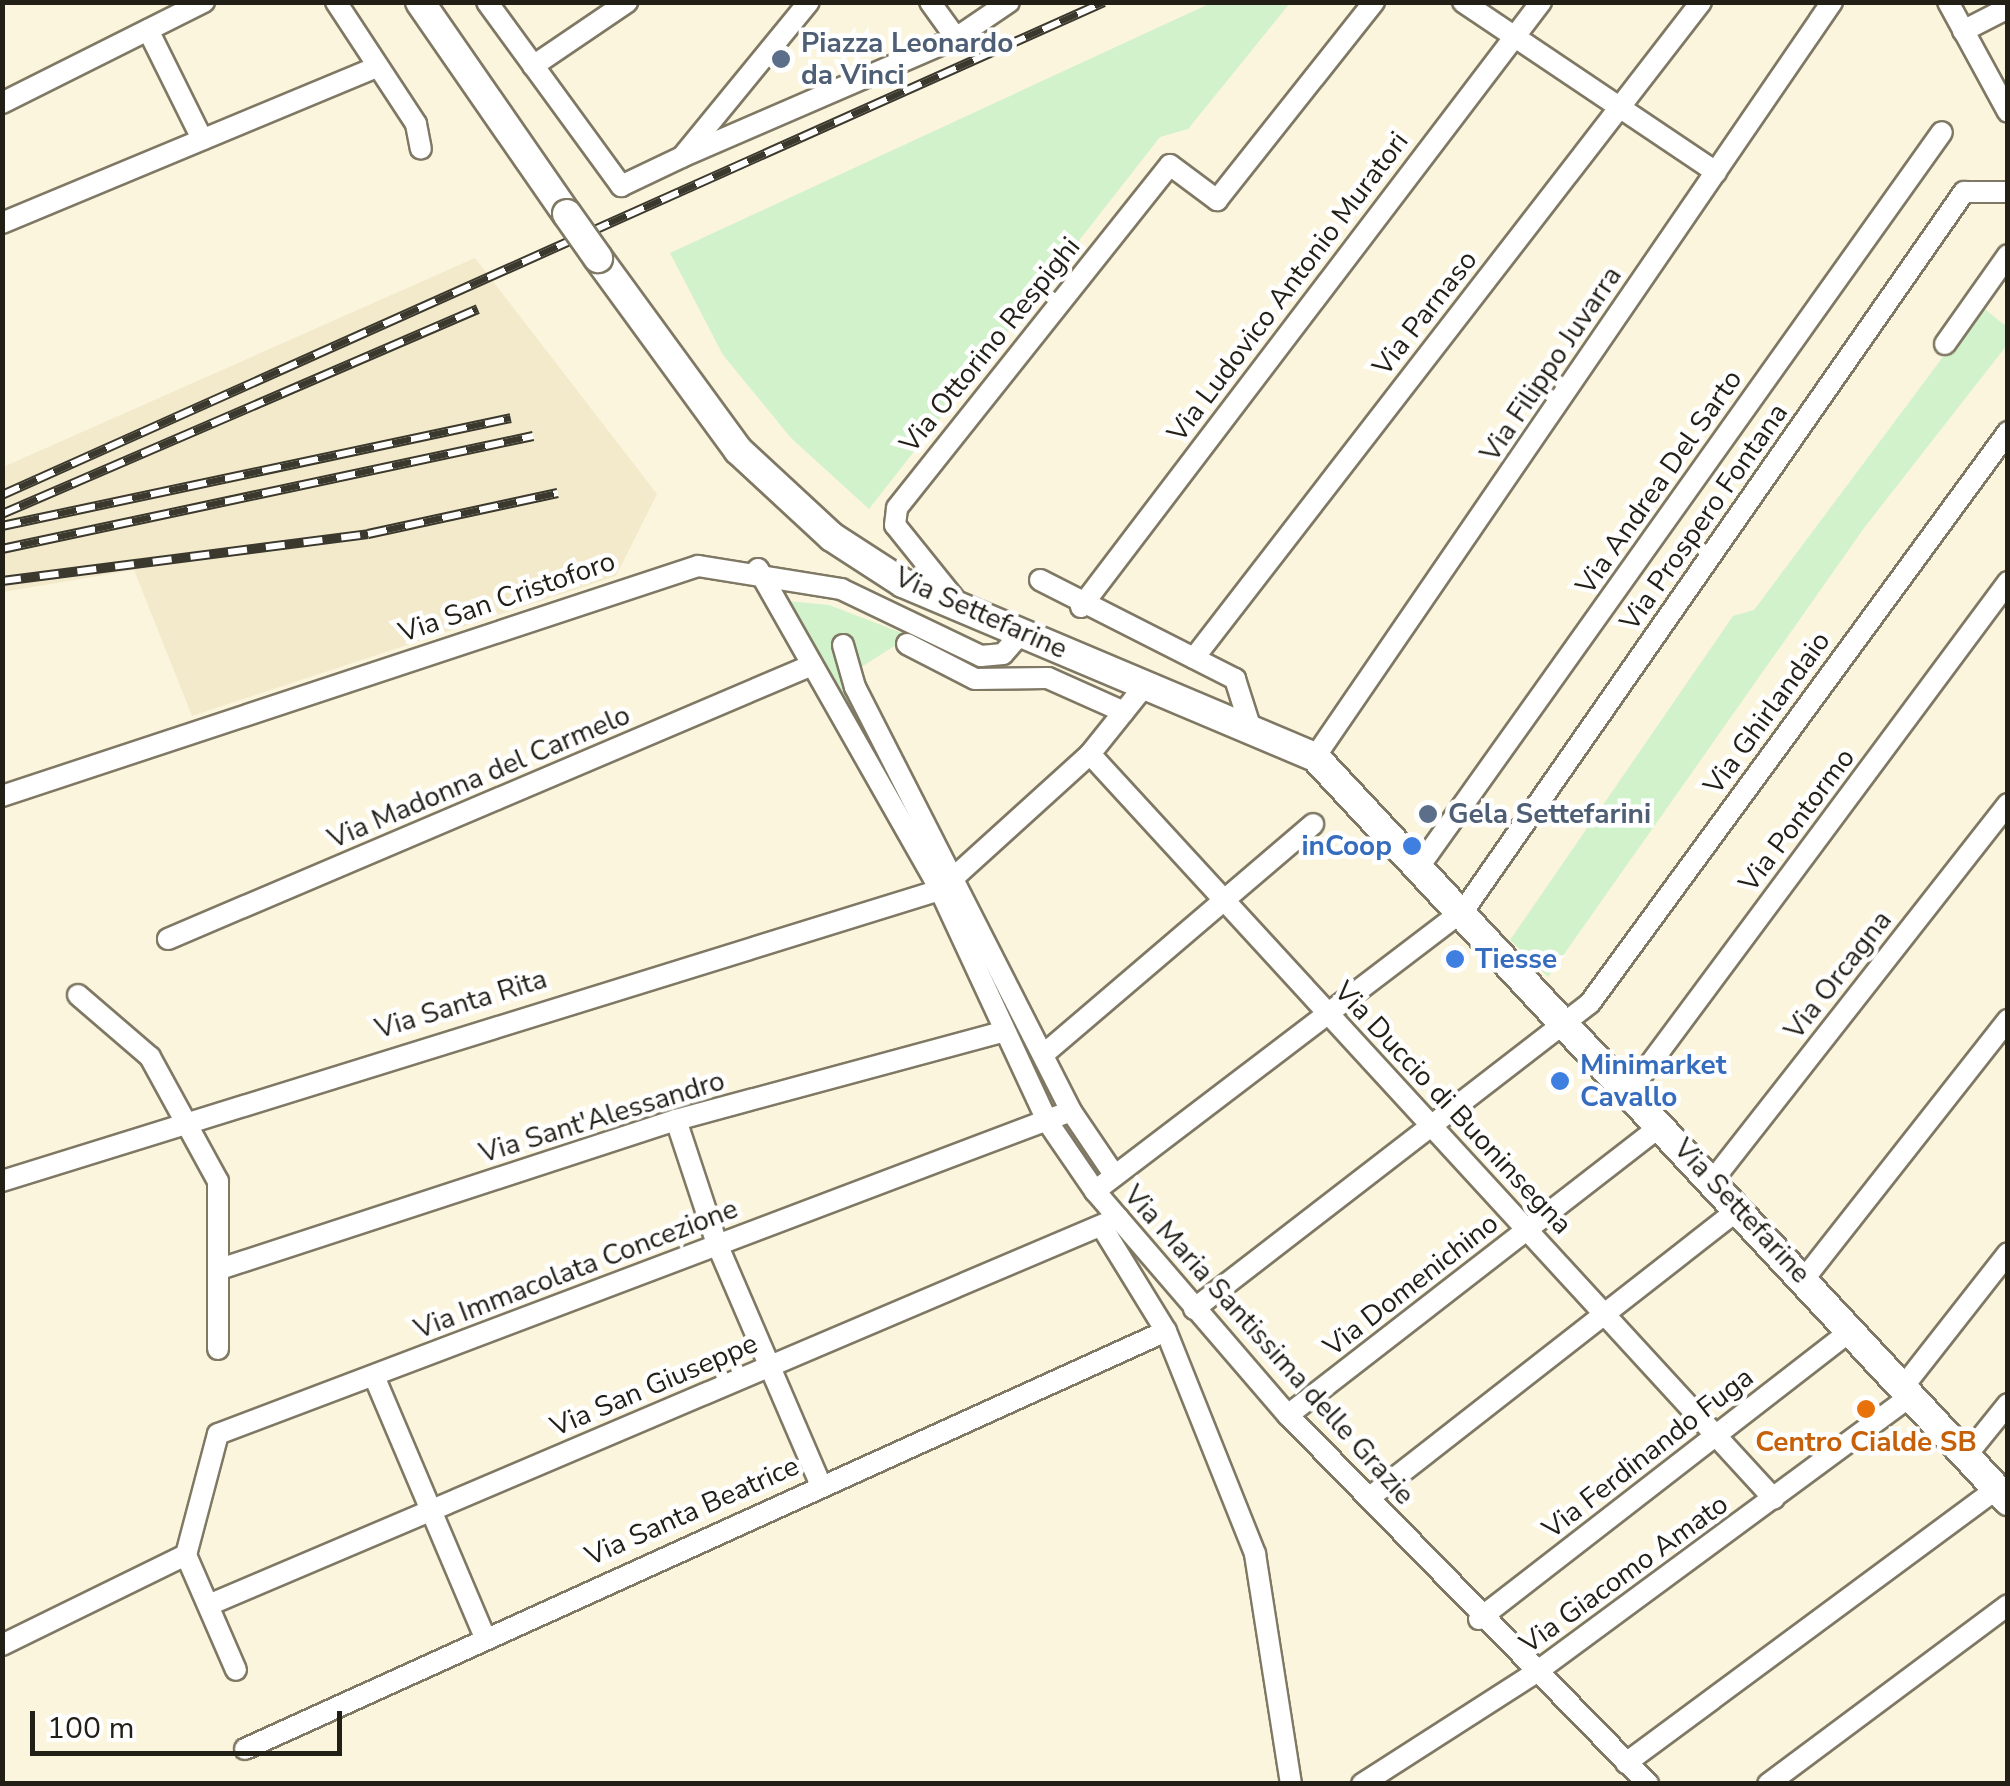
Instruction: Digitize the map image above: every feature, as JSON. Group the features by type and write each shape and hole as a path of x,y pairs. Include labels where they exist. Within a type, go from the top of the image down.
{"street":[{"path":"2,103 204,2"},
{"path":"336,2 416,124 420,149"},
{"name":"Via Settefarine","path":"420,2 598,258 778,493 903,583 1315,757 1464,910 2002,1495"},
{"path":"487,2 620,186 956,38 1009,2"},
{"path":"533,66 626,2"},
{"path":"682,157 809,2"},
{"path":"930,2 956,38"},
{"name":"Via Ottorino Respighi","path":"962,609 895,525 897,508 1170,165 1217,200 1374,2"},
{"path":"1464,2 1716,172"},
{"name":"Via Ludovico Antonio Muratori","path":"1080,607 1541,2"},
{"name":"Via Parnaso","path":"1194,658 1701,2"},
{"name":"Via Filippo Juvarra","path":"1315,757 1832,2"},
{"path":"1948,2 2008,112"},
{"path":"1962,31 2008,8"},
{"path":"148,30 202,140"},
{"path":"2,223 376,67"},
{"name":"Via Andrea Del Sarto","path":"1421,864 1942,132"},
{"name":"Via Prospero Fontana","path":"1464,910 1964,192 2008,192"},
{"path":"1945,344 2008,255"},
{"name":"Via Ghirlandaio","path":"1194,1309 1567,1024 2008,432"},
{"name":"Via San Cristoforo","path":"2,796 635,582 698,566 758,569 841,589 982,656 1003,654 1022,633"},
{"name":"Via Maria Santissima delle Grazie","path":"758,569 812,666 948,884 1044,1054 1071,1111 1115,1176"},
{"name":"Via Settefarine","path":"1040,580 1080,607 1194,658 1246,692 1251,729"},
{"name":"Via Pontormo","path":"1630,1091 2008,582"},
{"path":"843,644 854,686 948,884 1090,754 1146,684"},
{"path":"907,644 975,679 1048,678 1124,712"},
{"name":"Via Madonna del Carmelo","path":"168,939 812,666"},
{"name":"Via Duccio di Buoninsegna","path":"1090,754 1774,1499"},
{"name":"Via Orcagna","path":"1713,1180 2008,804"},
{"path":"1044,1054 1313,824"},
{"name":"Via Maria Santissima delle Grazie","path":"948,884 1002,1032 1047,1121 1096,1191 1166,1331 1254,1554 1291,1784"},
{"name":"Via Santa Rita","path":"2,1181 189,1118 948,884"},
{"path":"1096,1191 1464,910"},
{"path":"78,995 150,1056 189,1118 218,1181 223,1268 218,1349"},
{"path":"1804,1279 2008,1020"},
{"name":"Via Sant'Alessandro","path":"223,1268 676,1120 1002,1032"},
{"name":"Via Immacolata Concezione","path":"186,1555 218,1434 1071,1111"},
{"path":"676,1120 717,1244 766,1366 820,1483"},
{"name":"Via Domenichino","path":"1288,1415 1662,1126"},
{"path":"1368,1498 1740,1209"},
{"name":"Via Maria Santissima delle Grazie","path":"1110,1222 1479,1619 1648,1784"},
{"name":"Via San Giuseppe","path":"211,1604 1110,1222"},
{"name":"Via Giacomo Amato","path":"1362,1784 1535,1673 1774,1499 1907,1392 2008,1253"},
{"name":"Via Ferdinando Fuga","path":"1479,1619 1851,1330"},
{"name":"Via Santa Beatrice","path":"245,1750 484,1635 1166,1331"},
{"path":"374,1376 484,1635"},
{"path":"1966,1456 2008,1404"},
{"path":"1626,1764 2002,1495"},
{"path":"4,1638 186,1555 211,1604 236,1670"},
{"path":"1768,1784 2008,1605"}],"shaded area":[{"path":"475,258 657,494 616,576 192,716 134,570 3,592 3,467"}],"green space":[{"path":"1211,3 1290,3 1188,129 1160,137 869,509 791,438 723,355 670,253"},
{"path":"1981,306 2007,327 2007,345 1864,528 1548,977 1510,940 1733,616 1754,610"},
{"path":"787,601 829,605 910,636 844,678 946,869 937,876"}],"railway":[{"path":"2,495 1104,2"},
{"path":"2,514 478,309"},
{"path":"2,526 511,418"},
{"path":"2,549 533,436"},
{"path":"2,581 368,534 558,493"}],"place":[{"name":"Piazza Leonardo da Vinci","path":"781,59"},
{"name":"Gela Settefarini","path":"1428,814"},
{"name":"inCoop","path":"1412,846"},
{"name":"Tiesse","path":"1455,959"},
{"name":"Minimarket Cavallo","path":"1560,1081"},
{"name":"Centro Cialde SB","path":"1866,1409"}]}
